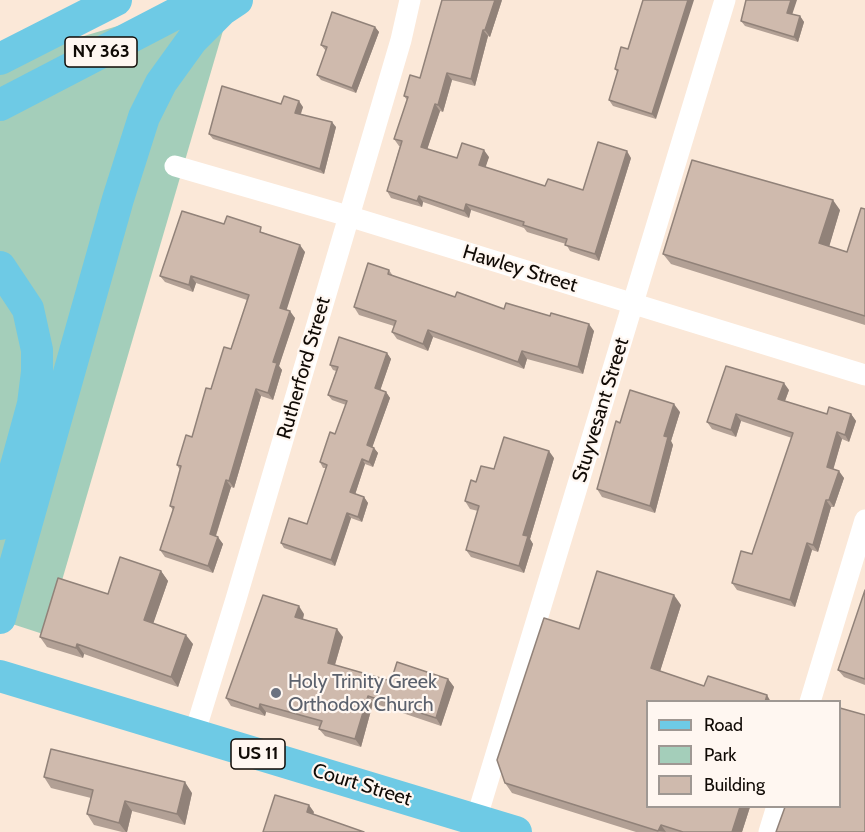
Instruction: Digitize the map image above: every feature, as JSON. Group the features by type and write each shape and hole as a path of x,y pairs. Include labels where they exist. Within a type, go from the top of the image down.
{"main road":[{"path":"0,38 86,0"},
{"name":"NY 363","path":"0,59 116,0"},
{"name":"NY 363","path":"0,105 202,0"},
{"path":"0,618 118,199 144,117 161,83 192,40 222,9 237,0"},
{"path":"0,267 28,309 37,350 33,404 0,524"},
{"name":"Court Street","path":"0,676 516,832"}],"street":[{"name":"Rutherford Street","path":"194,735 410,0"},
{"name":"Stuyvesant Street","path":"476,820 725,0"},
{"name":"Hawley Street","path":"175,166 348,216 865,375"},
{"path":"811,700 865,520"},
{"path":"769,832 777,808"}],"green space":[{"path":"205,0 232,0 46,635 0,620 0,61"}],"building":[{"path":"442,0 495,0 485,30 483,30 471,79 447,73 438,105 435,104 421,147 457,158 462,143 484,150 479,165 545,186 548,179 583,190 598,142 627,151 595,254 565,245 567,239 523,225 524,222 466,204 464,211 419,196 417,201 387,191 402,141 394,139 408,97 404,96 410,75 420,78"},
{"path":"643,0 688,0 652,114 609,100 618,70 615,69 621,47 628,49"},
{"path":"746,0 791,0 787,13 800,16 794,37 741,21"},
{"path":"332,12 375,27 352,88 317,75 327,47 321,45"},
{"path":"222,86 281,104 284,96 299,101 295,113 332,122 320,169 209,134"},
{"path":"692,160 833,200 819,243 847,252 861,208 865,209 865,316 663,254"},
{"path":"182,211 224,224 227,216 261,227 260,232 300,245 280,308 290,311 273,362 277,363 268,393 256,389 229,481 226,480 210,534 218,537 208,566 160,550 174,507 170,506 181,466 177,465 186,435 192,437 206,388 211,389 224,347 231,349 249,295 191,276 189,285 160,276"},
{"path":"368,263 389,270 388,274 455,297 457,292 504,309 506,303 550,316 551,313 589,324 578,367 522,351 518,362 428,330 423,344 392,332 396,321 354,307"},
{"path":"339,337 387,353 375,388 386,392 367,445 374,448 369,462 362,459 350,492 364,497 358,517 347,513 331,560 281,543 289,518 307,524 327,465 320,462 330,432 335,434 347,401 328,395 338,367 330,365"},
{"path":"726,366 784,383 778,399 827,414 829,407 851,414 845,435 837,432 827,467 839,471 829,500 826,500 813,545 807,543 790,600 732,583 741,551 752,554 793,433 736,414 731,430 707,422"},
{"path":"630,390 674,404 664,436 668,437 650,506 597,489 616,421 620,423"},
{"path":"504,437 549,451 523,535 528,536 519,566 466,550 479,506 465,501 471,480 476,482 481,466 494,469"},
{"path":"120,557 161,571 144,620 186,635 171,677 77,644 76,648 40,637 58,578 108,594"},
{"path":"597,571 674,595 651,668 704,686 708,676 767,695 766,700 646,700 646,808 740,808 732,832 683,832 661,825 658,831 505,783 497,760 544,618 579,629"},
{"path":"865,590 865,679 838,670"},
{"path":"263,595 299,606 295,617 337,629 328,663 391,681 397,662 448,679 436,718 368,696 355,739 319,729 322,721 260,704 259,709 226,698"},
{"path":"841,708 865,715 865,832 776,832 785,808 841,808"},
{"path":"51,749 185,782 177,814 125,801 119,823 87,814 93,790 44,777"},
{"path":"275,795 309,805 307,812 364,832 263,832"}],"place":[{"name":"Holy Trinity Greek Orthodox Church","path":"276,693"}]}
